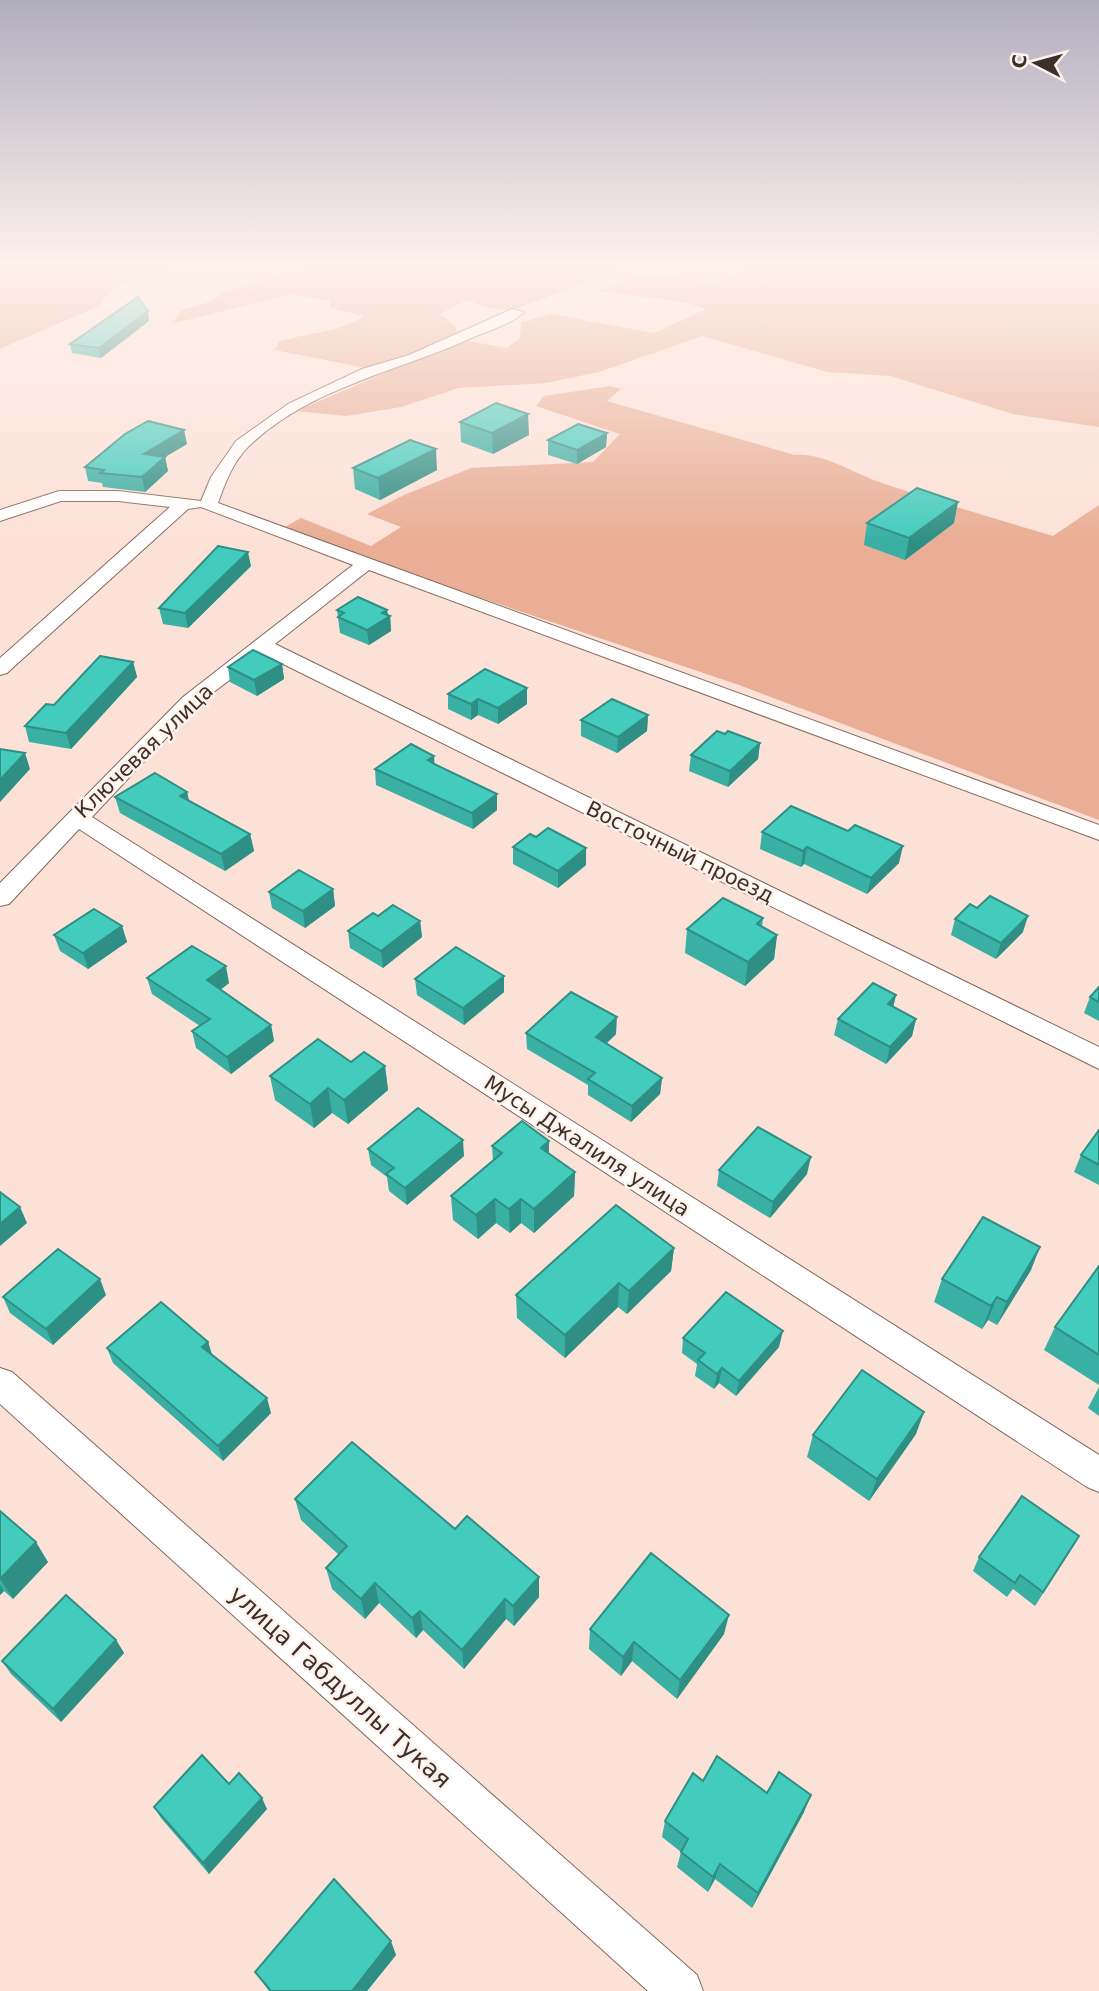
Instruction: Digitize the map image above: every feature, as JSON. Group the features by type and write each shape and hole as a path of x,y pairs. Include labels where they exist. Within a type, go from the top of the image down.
{"street":[{"path":"208,505 219,477 242,444 293,407 366,372 419,356"},
{"path":"0,516 59,496 118,496 208,505 363,565 1099,833"},
{"path":"0,669 184,503"},
{"name":"Ключевая улица","path":"0,898 190,701 363,565"},
{"name":"Восточный проезд","path":"261,645 1099,1059"},
{"name":"Мусы Джалиля улица","path":"76,817 1099,1475"},
{"name":"улица Габдуллы Тукая","path":"0,1383 681,1991"}],"shaded area":[{"path":"305,356 406,356 366,368"},
{"path":"425,356 645,356 599,372 546,383 459,388 401,407 346,416 296,411"},
{"path":"771,356 1099,356 1099,427 1013,414 890,376 827,372"},
{"path":"610,386 621,389 607,401 795,455 817,457 882,483 1053,536 1099,505 1099,820 739,685 374,562 283,528 301,518 371,546 401,527 367,514 404,495 471,468 593,462 620,434 536,406 544,396"}],"building":[{"path":"496,403 528,414 492,433 460,422"},
{"path":"148,421 184,430 144,454 165,457 142,477 100,473 104,470 85,467 125,434"},
{"path":"578,424 607,433 577,450 548,440"},
{"path":"410,440 436,449 378,478 353,468"},
{"path":"917,488 958,502 909,538 867,523"},
{"path":"218,546 248,552 185,613 159,608"},
{"path":"358,597 387,610 382,613 390,616 367,630 338,617 344,613 337,610"},
{"path":"253,650 282,664 254,680 228,667"},
{"path":"100,656 133,662 66,733 25,726 46,704 54,705"},
{"path":"485,669 527,688 498,708 478,699 471,704 448,694"},
{"path":"612,699 648,715 618,737 581,720"},
{"path":"717,731 725,734 728,731 760,743 730,771 691,755"},
{"path":"411,744 434,756 428,760 434,764 497,794 472,813 375,769"},
{"path":"0,749 25,753 0,780"},
{"path":"155,773 187,792 180,796 250,834 221,854 115,797"},
{"path":"791,806 848,831 855,825 903,846 871,878 807,847 803,851 762,832"},
{"path":"548,828 586,848 558,871 513,847 530,834 536,837"},
{"path":"299,870 333,889 303,911 269,892"},
{"path":"990,896 1028,916 1001,943 955,919 970,904 977,908"},
{"path":"723,898 763,918 757,924 777,935 748,962 687,929"},
{"path":"393,905 420,921 381,951 348,931 373,913 378,916"},
{"path":"94,909 122,926 83,953 54,935"},
{"path":"192,946 226,966 207,980 271,1025 227,1057 192,1031 210,1019 147,978"},
{"path":"456,947 504,976 463,1008 415,979"},
{"path":"873,983 896,995 888,1004 916,1019 890,1047 838,1019"},
{"path":"1099,987 1099,1002 1090,997"},
{"path":"571,992 617,1017 596,1037 662,1078 632,1106 588,1079 595,1073 526,1033"},
{"path":"318,1039 351,1062 364,1052 385,1066 344,1100 328,1088 310,1104 270,1076"},
{"path":"418,1108 463,1140 405,1188 386,1174 394,1168 368,1149"},
{"path":"522,1121 549,1141 541,1148 575,1172 534,1209 521,1199 509,1209 495,1199 476,1215 451,1196 502,1153 492,1146"},
{"path":"758,1127 811,1157 773,1202 719,1170"},
{"path":"1099,1130 1099,1165 1081,1155"},
{"path":"0,1192 20,1207 0,1224"},
{"path":"616,1205 674,1248 629,1291 619,1283 565,1335 516,1295"},
{"path":"983,1217 1040,1247 1007,1302 997,1297 991,1306 942,1279"},
{"path":"58,1249 100,1279 46,1329 3,1297"},
{"path":"1099,1266 1099,1355 1055,1327"},
{"path":"726,1292 783,1331 739,1381 722,1368 717,1374 698,1360 705,1353 683,1338"},
{"path":"161,1302 208,1342 202,1347 267,1398 218,1446 107,1348"},
{"path":"862,1370 924,1412 877,1479 813,1435"},
{"path":"352,1442 455,1529 467,1516 539,1577 513,1606 505,1599 462,1650 420,1611 412,1618 375,1583 361,1599 326,1568 347,1546 295,1499"},
{"path":"1022,1496 1079,1536 1043,1592 1020,1575 1015,1583 979,1557"},
{"path":"0,1511 36,1542 0,1579"},
{"path":"651,1553 729,1615 680,1680 634,1642 623,1657 590,1629"},
{"path":"66,1595 116,1640 53,1709 2,1661"},
{"path":"202,1755 229,1784 239,1773 262,1798 203,1863 154,1807"},
{"path":"717,1756 767,1793 779,1772 811,1795 758,1893 720,1864 713,1877 681,1852 688,1839 665,1821 693,1773 703,1781"},
{"path":"334,1879 391,1941 352,1991 271,1991 255,1972"}]}
